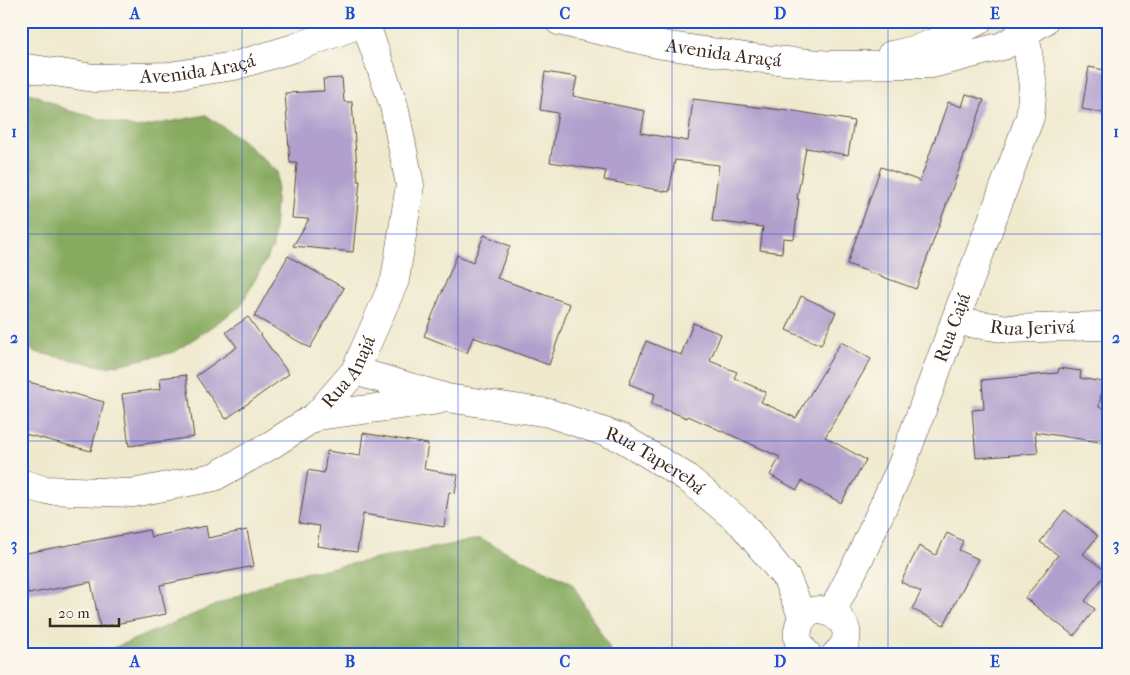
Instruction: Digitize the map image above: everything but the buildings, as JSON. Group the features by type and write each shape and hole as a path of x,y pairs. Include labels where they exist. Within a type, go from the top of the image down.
{"street":[{"name":"Avenida Araçá","path":"559,21 663,45 753,58 831,65 932,64 1003,46 1029,25"},
{"name":"Avenida Araçá","path":"831,65 911,52 949,37 978,21"},
{"name":"Avenida Araçá","path":"21,67 94,78 169,76 234,66 294,48 366,22"},
{"name":"Rua Anajá","path":"21,483 44,490 133,493 214,477 271,445 316,416 355,371 395,280 410,185 394,106 366,22"},
{"name":"Rua Cajá","path":"832,612 862,554 902,467 1030,117 1033,85 1029,25"},
{"name":"Rua Jerivá","path":"955,321 1009,329 1109,327"},
{"name":"Rua Taperebá","path":"355,371 447,398 549,413 622,438 686,476 742,524 787,579 803,618"},
{"name":"Rua Taperebá","path":"316,416 447,398"},
{"path":"807,654 802,650 798,642 798,625 809,613 816,610 832,612 839,616 846,630 840,653"}],"green space":[{"path":"21,92 33,94 70,111 137,128 206,115 242,140 278,172 273,247 240,307 175,352 107,367 34,352 21,341"},
{"path":"480,539 571,582 610,649 608,654 99,654 283,577"}]}
